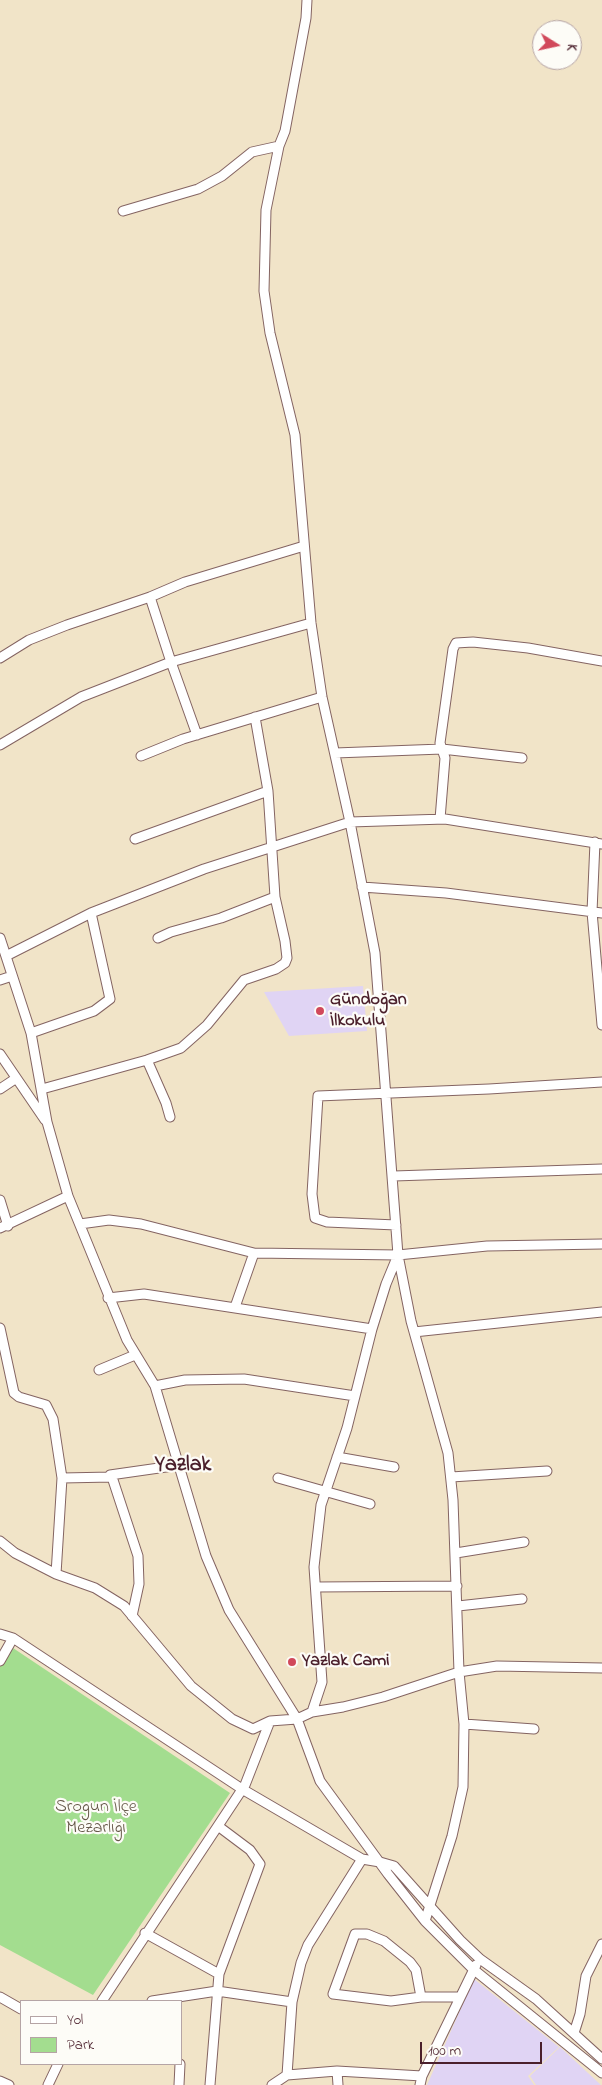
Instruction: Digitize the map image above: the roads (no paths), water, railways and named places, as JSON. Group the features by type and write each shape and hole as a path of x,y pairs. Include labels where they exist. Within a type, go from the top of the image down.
{"street":[{"path":"307,0 306,18 286,122 279,146 266,210 264,292 270,333 295,435 311,623 322,697 350,822 375,953 394,1176 398,1255 414,1332 448,1453 451,1477 456,1553 459,1672 464,1724 463,1787 452,1836 425,1921"},
{"path":"123,211 198,189 222,176 252,152 279,146"},
{"path":"0,658 29,640 150,597 184,582 304,546"},
{"path":"150,597 197,735"},
{"path":"0,745 81,697 171,662 311,623"},
{"path":"440,819 445,758 441,738 453,649 456,644 473,642 520,647 602,661"},
{"path":"140,756 197,735 322,697"},
{"path":"42,1090 147,1060 181,1048 208,1025 244,980 276,969 285,963 287,958 285,941 275,897 268,791 256,717"},
{"path":"335,753 442,749 522,758"},
{"path":"135,839 268,791"},
{"path":"6,956 92,913 204,869 350,822 440,819 598,843 592,912 602,1025"},
{"path":"362,887 446,893 602,913"},
{"path":"158,938 221,918 275,897"},
{"path":"31,1033 94,1011 110,999 92,913"},
{"path":"0,938 31,1033 47,1122 68,1196 108,1298 135,1356 155,1386 206,1556 229,1610 297,1719 320,1781 425,1921 473,1969 602,2074"},
{"path":"0,980 12,976"},
{"path":"0,1054 15,1079 47,1122"},
{"path":"147,1060 166,1102 170,1118"},
{"path":"0,1089 15,1079"},
{"path":"396,1224 327,1222 315,1218 312,1194 318,1096 386,1092 489,1090 602,1082"},
{"path":"394,1176 602,1169"},
{"path":"0,1200 4,1227 68,1196"},
{"path":"80,1224 109,1220 141,1224 254,1254 398,1255 487,1246 602,1244"},
{"path":"235,1306 254,1254"},
{"path":"312,1712 322,1682 314,1567 321,1505 355,1396 386,1284 398,1255"},
{"path":"108,1298 144,1294 235,1306 372,1330"},
{"path":"414,1332 602,1312"},
{"path":"0,1328 14,1393 19,1397 46,1405 50,1411 62,1478 56,1574"},
{"path":"99,1370 135,1356"},
{"path":"155,1386 184,1380 244,1379 355,1396"},
{"path":"337,1457 394,1467"},
{"path":"132,1616 139,1584 138,1556 110,1475 180,1465"},
{"path":"451,1477 547,1472"},
{"path":"62,1478 112,1477"},
{"path":"278,1478 370,1504"},
{"path":"0,1541 15,1553 56,1574 95,1588 124,1606 191,1686 232,1719 253,1729 270,1721 297,1719 312,1712 344,1707 459,1672 497,1666 602,1668"},
{"path":"456,1553 524,1542"},
{"path":"316,1587 457,1586"},
{"path":"458,1606 522,1598"},
{"path":"0,1634 13,1638 242,1789 362,1859 394,1866 430,1908 480,1959 536,1999 602,2059"},
{"path":"0,1661 13,1638"},
{"path":"103,2000 145,1933 242,1789 270,1721"},
{"path":"464,1724 534,1729"},
{"path":"210,2085 219,1974 260,1864 250,1850 218,1826"},
{"path":"287,2075 292,2002 300,1963 308,1945 362,1859"},
{"path":"145,1933 219,1974"},
{"path":"420,1997 416,1970 410,1962 384,1941 367,1934 355,1934 333,1994 391,2001 420,1997 460,1997"},
{"path":"574,2033 580,2014 586,1976 602,1944"},
{"path":"272,2085 287,2075 337,2071 421,2080 473,1969 480,1959"},
{"path":"166,2000 181,1999 217,1991 292,2002"},
{"path":"0,1997 20,2008"},
{"path":"48,2085 58,2065"},
{"path":"179,2085 180,2065"},
{"path":"337,2071 338,2085"},
{"path":"0,2081 9,2085"}],"place":[{"name":"Gündoğan İlkokulu","path":"320,1011"},
{"name":"Yazlak Cami","path":"292,1662"}],"district":[{"name":"Yazlak","path":"183,1466"}],"park label":[{"name":"Srogun İlçe Mezarlığı","path":"96,1818"}]}
